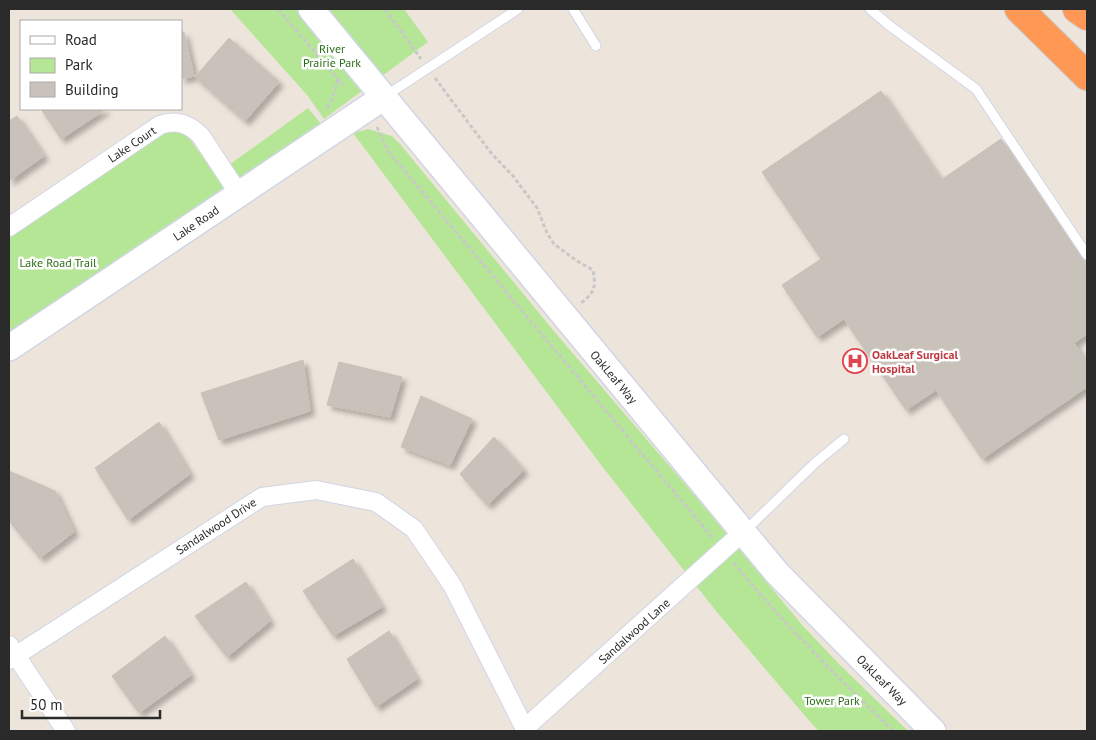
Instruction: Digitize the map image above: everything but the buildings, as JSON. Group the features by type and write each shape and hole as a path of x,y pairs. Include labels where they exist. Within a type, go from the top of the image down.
{"highway":[{"path":"1018,9 1087,76"},
{"path":"1077,9 1087,16"}],"street":[{"name":"OakLeaf Way","path":"311,9 374,103 777,573 932,731"},
{"name":"Lake Road","path":"9,348 374,103"},
{"name":"Lake Court","path":"9,227 168,122 187,124 194,128 239,194"},
{"name":"Sandalwood Drive","path":"11,653 262,497 316,490 376,502 414,529 452,585 525,730"},
{"name":"Sandalwood Lane","path":"525,730 743,532"},
{"path":"11,653 66,731"}],"lane":[{"path":"374,103 518,9"},
{"path":"573,9 596,46"},
{"path":"870,9 890,26 976,89 1087,255"},
{"path":"743,532 815,463 844,439"}],"path":[{"path":"278,9 374,103 388,151 766,603 807,648 893,731"},
{"path":"385,9 426,68 491,153 537,208 547,233 554,244 564,253 594,270 594,291 579,305"}],"green space":[{"name":"River Prairie Park","path":"230,9 404,9 428,42 324,119 307,95"},
{"name":"Lake Road Trail","path":"308,108 329,134 9,356 9,237 163,134 181,133 190,139 215,175"},
{"name":"Tower Park","path":"368,129 392,136 400,144 558,336 702,504 803,626 908,731 819,731 812,724 716,611 601,465 353,133"}],"place":[{"name":"OakLeaf Surgical Hospital","path":"855,361"}]}
